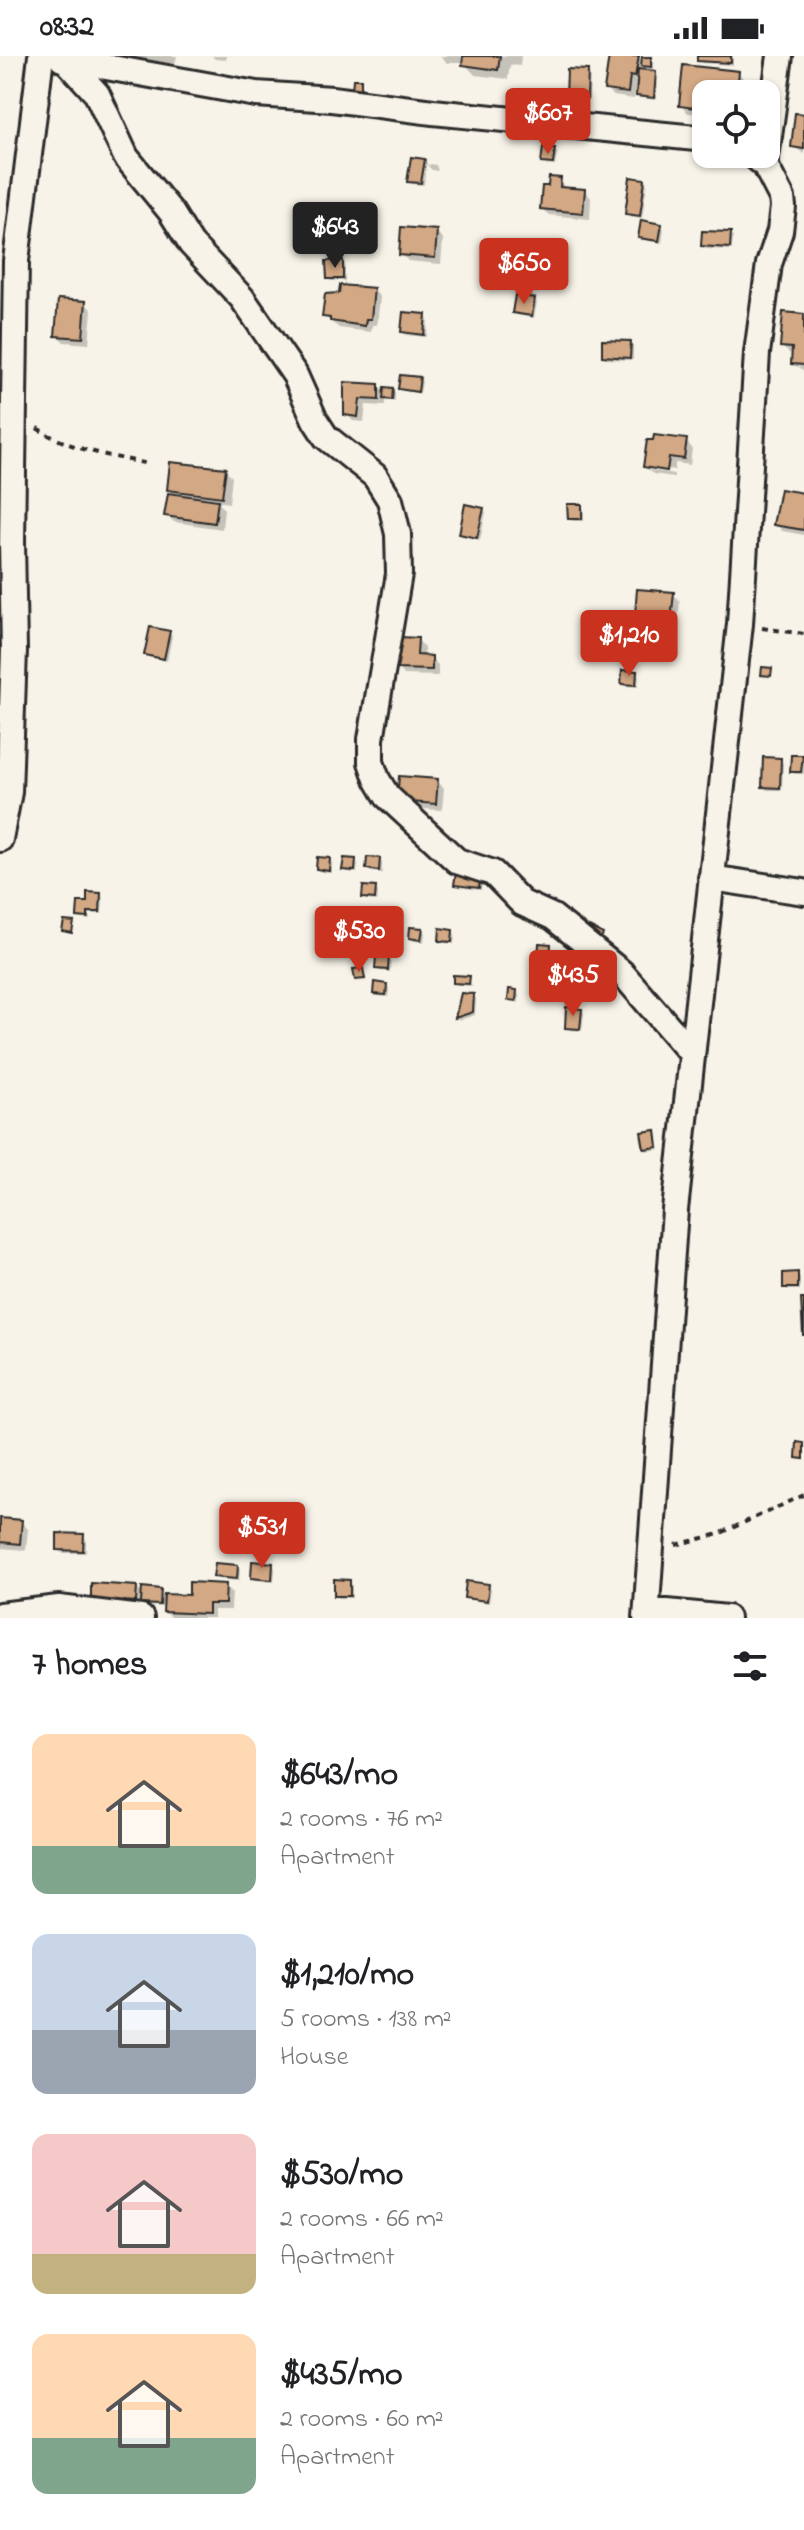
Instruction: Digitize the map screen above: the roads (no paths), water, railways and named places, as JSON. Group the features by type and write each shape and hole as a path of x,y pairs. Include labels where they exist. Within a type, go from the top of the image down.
{"street":[{"path":"775,80 780,56"},
{"path":"50,57 256,94 332,99 692,138"},
{"path":"0,836 9,792 14,650 6,542 14,414 16,261 50,57"},
{"path":"50,57 89,83 126,157 171,212 191,244 242,298 295,375 326,437 375,476 390,500 398,534 399,574 371,739 371,762 387,796 457,861 493,873 522,903 553,917 622,973 692,1054"},
{"path":"727,1618 642,1610 650,1549 675,1210 740,624 757,353 769,264 793,194 767,168"},
{"path":"711,878 804,892"},
{"path":"0,1615 59,1608 141,1618"}]}
